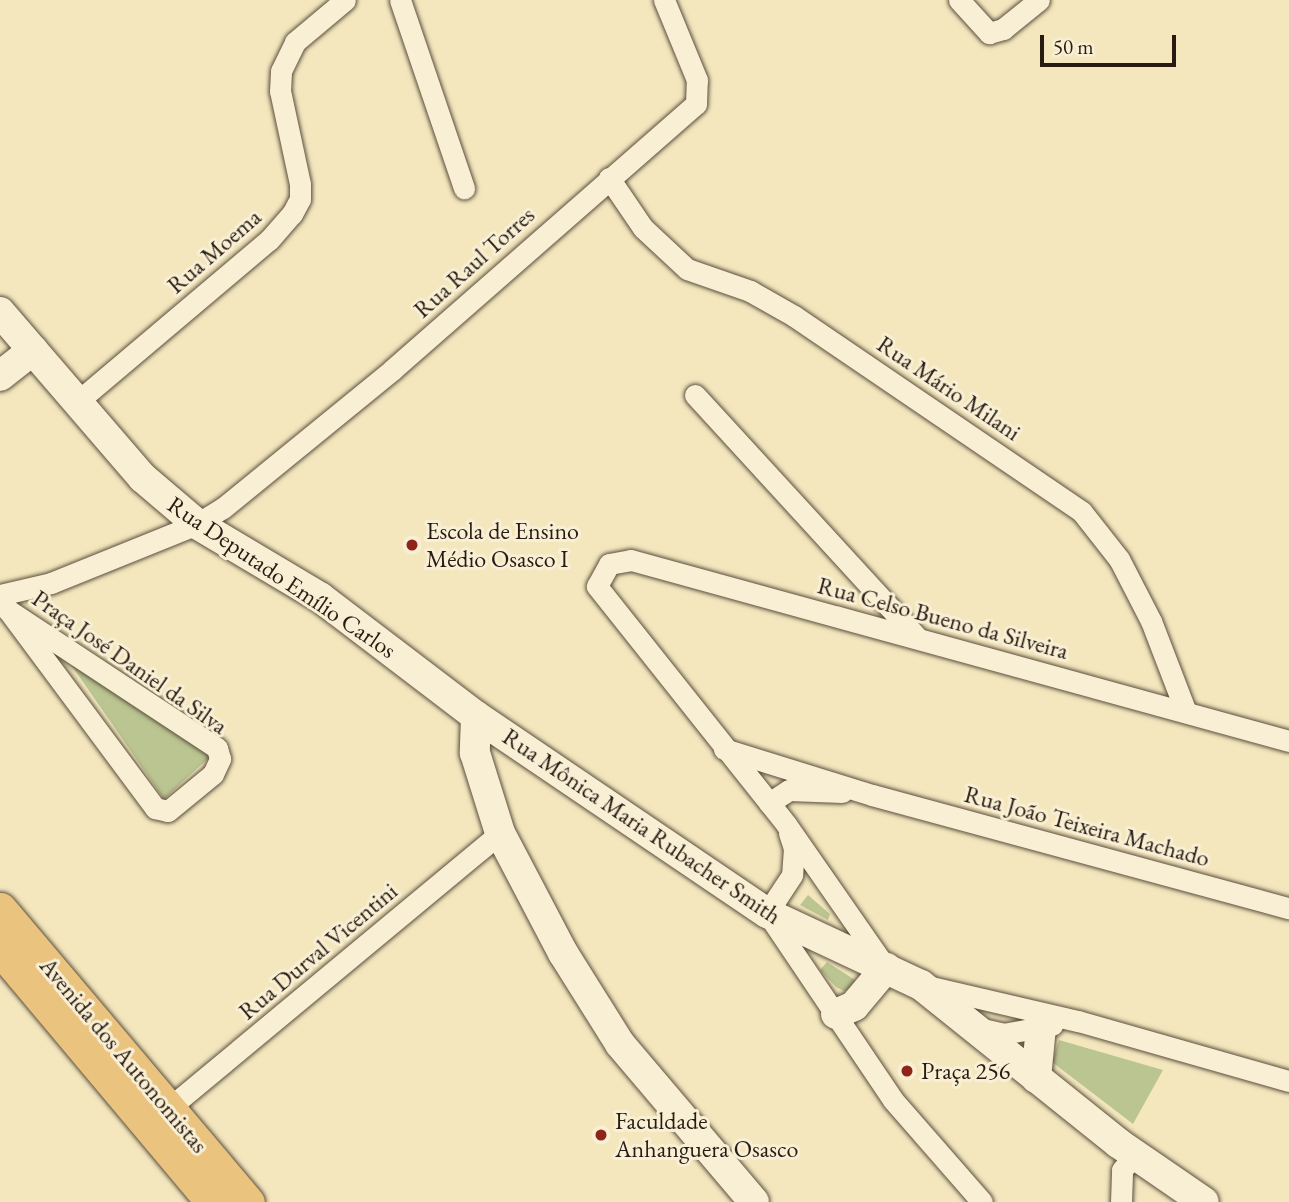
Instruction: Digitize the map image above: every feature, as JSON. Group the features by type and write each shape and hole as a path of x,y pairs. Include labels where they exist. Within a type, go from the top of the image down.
{"main road":[{"name":"Avenida dos Autonomistas","path":"0,909 248,1202"},
{"name":"Avenida dos Autonomistas","path":"0,949 212,1202"}],"street":[{"name":"Rua Moema","path":"76,402 269,240 292,214 300,199 300,184 280,91 281,71 295,42 345,0"},
{"path":"400,0 464,188"},
{"name":"Rua Raul Torres","path":"3,601 197,524 313,438 699,98 698,80 664,0"},
{"path":"959,0 989,33 1003,29 1039,0"},
{"name":"Rua Mário Milani","path":"609,178 643,229 687,270 750,291 794,316 1082,512 1128,576 1152,621 1186,712"},
{"name":"Rua Deputado Emílio Carlos","path":"0,312 143,478 197,524 321,598 476,716"},
{"path":"0,376 33,350"},
{"path":"695,395 917,637"},
{"name":"Rua Celso Bueno da Silveira","path":"724,748 597,586 609,564 631,560 1289,741"},
{"name":"Praça José Daniel da Silva","path":"3,601 217,748 220,759 212,774 168,811 155,808 3,601"},
{"path":"476,716 475,753 500,833 563,953 620,1044 754,1202"},
{"name":"Rua Mônica Maria Rubacher Smith","path":"476,716 767,913 921,985 1135,1154 1204,1202"},
{"path":"724,748 832,886 886,968 854,1006 836,1014"},
{"name":"Rua João Teixeira Machado","path":"724,748 872,795 1289,908"},
{"name":"Rua João Teixeira Machado","path":"769,803 789,790 803,788 872,795"},
{"path":"786,824 794,848 792,876 767,913 893,1100 982,1202"},
{"name":"Rua Durval Vicentini","path":"169,1108 500,833"},
{"path":"792,876 811,876 832,886"},
{"path":"921,985 1078,1021 1289,1081"},
{"path":"966,1023 1003,1034 1078,1021"},
{"path":"1036,1078 1041,1027"},
{"path":"1121,1202 1122,1170 1135,1154"}],"green space":[{"path":"63,653 212,755 164,799"},
{"path":"808,895 830,914 828,920 800,905"},
{"path":"827,962 855,980 852,987 844,991 836,987 820,970"},
{"path":"1059,1040 1163,1070 1133,1124 1052,1062"}],"place":[{"name":"Escola de Ensino Médio Osasco I","path":"412,545"},
{"name":"Praça 256","path":"907,1071"},
{"name":"Faculdade Anhanguera Osasco","path":"601,1135"}]}
